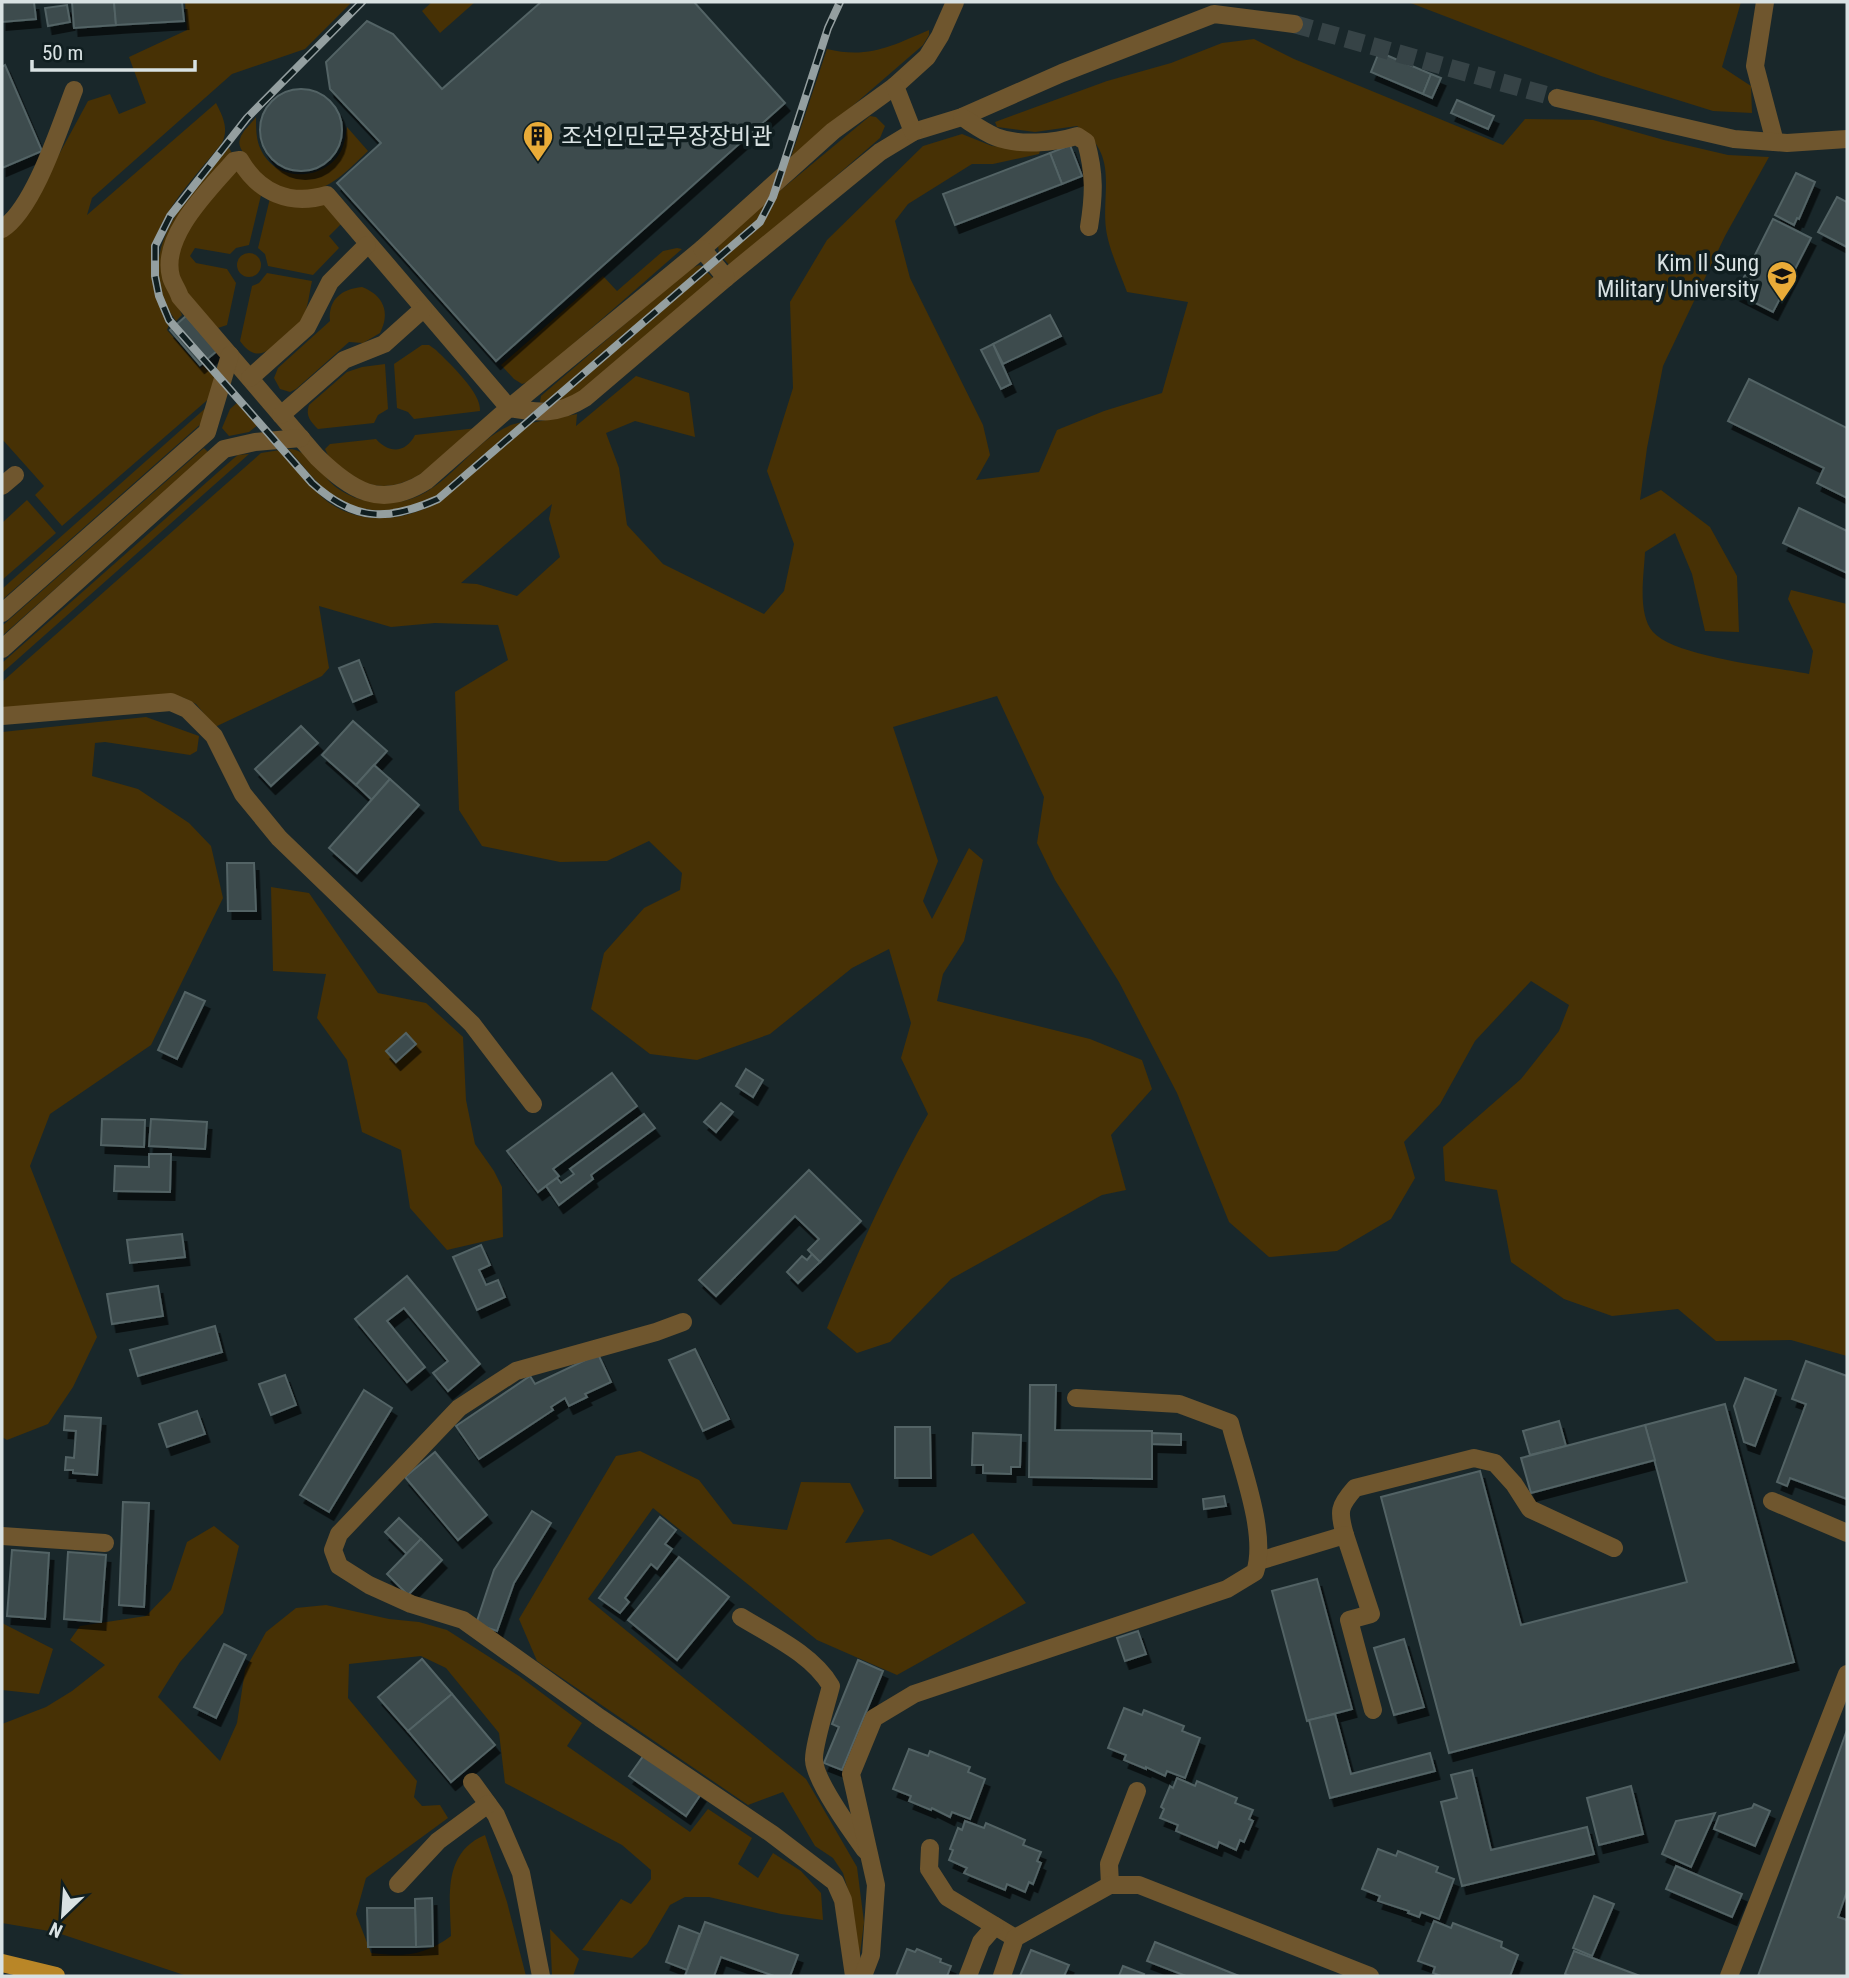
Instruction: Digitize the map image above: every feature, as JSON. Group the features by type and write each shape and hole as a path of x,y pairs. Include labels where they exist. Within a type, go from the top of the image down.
{"main road":[{"path":"2,1963 56,1976"}],"street":[{"path":"955,2 927,57 895,86 833,131 702,249 509,408 426,481 412,490 383,495 368,493 348,484 325,464 180,297 171,276 172,252 184,221 234,161 240,160 254,180 267,191 306,201 327,195 509,408 539,413 571,407 880,152 913,132 962,117 1062,73 1214,14 1294,24"},
{"path":"1765,2 1755,66 1774,142"},
{"path":"895,86 913,132"},
{"path":"2,229 20,212 50,155 74,90"},
{"path":"1557,98 1734,139 1774,142 1847,139"},
{"path":"962,117 996,137 1020,142 1061,141 1077,136 1087,142 1093,169 1093,201 1089,227"},
{"path":"250,379 307,327 330,282 367,245"},
{"path":"702,249 726,278"},
{"path":"281,415 344,360 384,344 423,309"},
{"path":"2,613 207,432 230,355"},
{"path":"207,432 223,449"},
{"path":"2,649 223,449 255,442 300,438"},
{"path":"2,716 171,702 187,709 214,736 243,794 279,838 472,1024 533,1104"},
{"path":"683,1322 516,1371 459,1408 339,1534 333,1550 339,1566 369,1585 411,1604 463,1620 600,1718 772,1835 835,1882 843,1900 853,1976"},
{"path":"863,1976 871,1955 876,1885 850,1773 874,1718 914,1694 1227,1589 1255,1572 1259,1561 1259,1538 1230,1423 1179,1404 1076,1398"},
{"path":"1373,1710 1349,1620 1371,1614 1339,1515 1343,1501 1355,1488 1474,1458 1495,1463 1514,1484 1530,1509 1614,1548"},
{"path":"1772,1501 1847,1533"},
{"path":"1259,1561 1345,1535"},
{"path":"2,1536 105,1543"},
{"path":"741,1617 800,1654 825,1676 831,1686 813,1760 817,1773 842,1819 869,1855"},
{"path":"1729,1976 1847,1674"},
{"path":"472,1782 496,1815 522,1873 541,1976"},
{"path":"1110,1885 1110,1864 1137,1791"},
{"path":"398,1884 438,1841 488,1804"},
{"path":"930,1848 929,1869 947,1897 1016,1938"},
{"path":"1002,1976 1016,1938 1110,1885 1139,1885 1370,1976"},
{"path":"968,1976 981,1942 995,1926"}],"shaded area":[{"path":"185,2 352,2 305,49 232,74 92,198 87,215 216,103 223,118 224,138 172,206 153,248 151,272 156,297 169,325 167,330 200,368 205,365 214,376 212,396 62,526 35,495 44,486 2,439 2,235 24,219 88,101 110,94 119,114 146,103 129,57 187,30"},
{"path":"432,2 475,2 440,33 422,11"},
{"path":"1408,2 1741,2 1722,67 1751,86 1752,113 1713,111 1601,76"},
{"path":"929,30 923,45 790,160 827,49 868,52 891,46"},
{"path":"1254,39 1294,59 1503,145 1525,119 1593,120 1728,155 1769,157 1725,236 1663,366 1640,500 1661,490 1710,527 1737,576 1739,632 1705,631 1692,574 1675,533 1645,552 1643,604 1648,624 1653,632 1665,641 1726,660 1809,674 1813,651 1788,599 1791,590 1847,604 1847,1356 1791,1340 1716,1341 1678,1309 1612,1316 1564,1299 1511,1262 1497,1190 1445,1181 1443,1147 1521,1079 1559,1031 1569,1005 1531,981 1475,1041 1440,1104 1404,1142 1415,1178 1391,1219 1337,1251 1269,1257 1229,1222 1177,1093 1119,982 1055,880 1037,843 1044,797 997,696 893,727 938,861 923,901 932,919 969,848 983,860 964,941 943,974 937,1001 1090,1039 1142,1060 1152,1089 1111,1135 1126,1190 1102,1195 951,1279 890,1342 857,1353 827,1328 874,1219 928,1114 901,1058 911,1023 889,949 852,968 770,1034 697,1060 650,1054 591,1009 604,953 644,908 680,890 682,873 649,841 607,861 560,862 482,846 459,810 455,692 508,660 498,625 435,623 391,627 319,606 329,668 322,676 215,727 196,704 182,697 2,710 2,682 261,453 280,450 315,490 341,510 369,518 399,516 427,508 440,501 531,423 577,414 576,426 636,376 689,393 695,437 635,421 606,433 619,468 627,525 663,564 764,614 784,591 794,544 767,471 793,388 790,302 827,240 923,146 962,134 992,146 1040,151 1039,154 993,164 972,164 908,204 895,221 910,278 983,425 990,455 976,480 1039,472 1057,430 1104,411 1162,393 1188,302 1127,292 1107,235 1104,163 1100,150 1091,138 1077,126 1035,132 997,127 995,122 1107,81 1171,63 1222,43","holes":["552,504 549,519 560,557 517,596 477,584 461,583"]},
{"path":"870,116 876,117 885,126 880,138 731,267 723,258 761,222 776,194"},
{"path":"256,117 257,138 261,150 268,161 278,169 290,173 314,172 335,160 345,141 347,127 368,151 344,174 323,187 306,192 284,188 256,171 240,147 241,136"},
{"path":"228,146 233,155 182,218 171,292 182,315 176,321 163,296 158,273 161,250 181,206"},
{"path":"236,165 262,191 249,245 236,248 230,254 195,248 190,256 196,263 227,269 236,283 227,325 218,328 182,288 176,266 183,234 203,204"},
{"path":"271,194 321,200 343,222 329,236 339,248 313,275 268,266 265,254 258,248"},
{"path":"768,200 757,221 719,254 718,245"},
{"path":"682,249 531,381 522,384 501,365 603,276 617,291 663,251"},
{"path":"249,253 258,256 261,265 258,274 249,277 240,274 237,265 240,256"},
{"path":"699,265 704,267 546,403 540,402 541,396 688,270"},
{"path":"707,272 715,280 582,395 556,402"},
{"path":"267,273 312,281 302,320 269,350 258,354 246,348 240,341 252,286 259,283"},
{"path":"362,287 375,295 383,305 385,318 380,333 363,343 349,342 296,389 290,392 280,389 274,378 278,368 330,321 331,307 337,297 348,290"},
{"path":"422,345 429,345 436,350 464,379 476,396 480,411 414,419 408,412 397,408 394,364"},
{"path":"385,364 388,409 378,415 374,423 318,429 313,424 308,416 309,405 347,372"},
{"path":"239,401 258,425 249,432 229,436 222,428 230,409"},
{"path":"209,405 204,421 2,600 2,589"},
{"path":"523,422 436,497 398,510 371,510 345,503 315,480 288,449 296,450 309,458 331,483 344,493 369,501 404,501 421,495 436,485 492,435"},
{"path":"477,428 419,475 386,486 369,484 352,475 333,461 325,449 330,444 376,439 386,447 397,449 407,445 415,435"},
{"path":"204,448 207,454 2,636 2,626"},
{"path":"249,454 2,673 2,663 233,459 238,455"},
{"path":"27,500 56,533 2,580 2,523"},
{"path":"146,717 199,736 197,751 190,755 105,742 95,743 92,776 138,789 189,823 211,846 223,898 151,1045 50,1114 30,1166 97,1337 73,1387 48,1424 7,1440 2,1437 2,732"},
{"path":"271,887 309,893 378,993 426,1003 463,1037 466,1100 475,1144 502,1187 503,1237 447,1250 410,1208 401,1150 362,1132 347,1060 317,1018 326,974 273,971"},
{"path":"640,1451 699,1480 733,1524 787,1530 801,1482 850,1483 864,1511 845,1543 890,1539 931,1556 973,1533 1026,1603 897,1675 817,1640 653,1508 588,1599 806,1779 857,1867 864,1922 859,1962 851,1900 843,1873 833,1858 815,1846 783,1792 748,1805 537,1661 519,1619 616,1456"},
{"path":"214,1526 239,1546 223,1613 180,1662 158,1697 220,1761 237,1723 245,1670 266,1632 296,1608 326,1605 389,1619 419,1622 447,1630 519,1676 582,1723 567,1746 690,1832 708,1809 752,1838 738,1864 758,1878 773,1853 801,1871 821,1893 823,1920 781,1914 709,1897 685,1897 670,1905 647,1944 632,1958 582,1950 621,1899 631,1904 651,1879 651,1870 622,1845 505,1783 499,1733 446,1668 421,1656 349,1664 348,1698 417,1781 414,1797 422,1806 440,1805 448,1818 366,1878 356,1914 371,1953 413,1954 441,1943 451,1936 450,1892 455,1865 461,1853 471,1843 485,1835 507,1902 526,1976 187,1976 55,1932 2,1923 2,1724 46,1707 105,1665 70,1640 80,1626 146,1616 171,1590 187,1542"},
{"path":"2,1623 53,1649 39,1694 2,1690"},
{"path":"550,1929 579,1959 573,1976 552,1976"}],"building":[{"path":"2,2 34,2 36,19 2,22"},
{"path":"72,2 114,2 116,25 74,28"},
{"path":"114,2 182,2 184,21 116,25"},
{"name":"조선인민군무장장비관","path":"541,2 694,2 785,103 496,361 337,183 381,143 330,89 326,62 367,21 393,34 442,89"},
{"path":"67,5 70,22 48,26 45,8"},
{"path":"1379,52 1431,74 1423,94 1371,72"},
{"path":"5,65 42,151 2,168 2,67"},
{"path":"1431,74 1441,78 1432,98 1423,94"},
{"path":"293,89 309,89 324,96 335,107 342,122 339,146 330,159 309,171 293,171 278,164 267,153 260,138 260,122 267,107 278,96"},
{"path":"1457,100 1494,116 1488,129 1451,113"},
{"path":"1070,145 1082,176 1062,184 1050,153"},
{"path":"1050,153 1062,184 955,225 943,194"},
{"path":"1796,173 1815,182 1794,225 1775,215"},
{"path":"1837,197 1847,202 1847,247 1818,232"},
{"path":"1773,219 1811,238 1773,312 1736,293"},
{"path":"1050,315 1061,336 1003,364 993,344"},
{"path":"186,316 217,351 200,365 170,330"},
{"path":"993,344 1011,384 1001,389 981,350"},
{"path":"1749,379 1847,428 1847,498 1817,483 1824,468 1728,421"},
{"path":"1799,508 1847,531 1847,573 1783,543"},
{"path":"359,660 372,694 353,702 339,668"},
{"path":"353,721 387,751 356,785 322,755"},
{"path":"301,726 318,743 271,786 255,769"},
{"path":"374,765 390,779 372,800 356,785"},
{"path":"390,779 419,805 357,873 329,848"},
{"path":"227,863 254,863 256,911 228,911"},
{"path":"185,992 205,1001 177,1059 158,1050"},
{"path":"406,1033 416,1044 396,1062 386,1051"},
{"path":"746,1069 763,1080 753,1097 736,1086"},
{"path":"612,1073 637,1106 553,1169 559,1176 538,1192 507,1151"},
{"path":"721,1103 733,1112 716,1132 704,1122"},
{"path":"644,1114 655,1128 591,1175 593,1179 559,1205 546,1186 557,1178 561,1183 574,1174 570,1169"},
{"path":"102,1119 145,1120 144,1147 101,1145"},
{"path":"151,1119 207,1122 205,1149 149,1146"},
{"path":"149,1154 171,1154 170,1192 114,1191 115,1166 149,1167"},
{"path":"809,1170 861,1221 820,1262 808,1250 819,1239 795,1216 716,1296 699,1280"},
{"path":"182,1234 185,1257 130,1263 127,1240"},
{"path":"481,1245 490,1265 479,1270 486,1285 498,1280 505,1297 477,1310 453,1257"},
{"path":"812,1254 820,1262 798,1283 787,1272 802,1256 807,1260"},
{"path":"407,1276 480,1364 448,1391 433,1373 448,1361 404,1308 387,1321 425,1367 407,1382 355,1319"},
{"path":"158,1286 163,1316 112,1324 107,1294"},
{"path":"215,1326 222,1352 138,1376 130,1350"},
{"path":"695,1349 729,1419 703,1431 669,1360"},
{"path":"598,1354 611,1382 585,1394 587,1397 569,1406 565,1398 551,1407 553,1410 479,1459 456,1426 530,1376 535,1384"},
{"path":"1806,1361 1847,1376 1847,1499 1790,1478 1787,1486 1777,1482 1806,1404 1792,1399"},
{"path":"285,1375 296,1405 271,1415 259,1384"},
{"path":"1745,1378 1776,1390 1755,1446 1744,1442 1734,1406"},
{"path":"1030,1385 1056,1385 1055,1430 1152,1431 1152,1479 1029,1477"},
{"path":"364,1390 392,1408 329,1512 300,1495"},
{"path":"1725,1404 1794,1662 1449,1753 1381,1497 1480,1471 1521,1625 1687,1582 1645,1425"},
{"path":"197,1411 205,1434 167,1447 159,1424"},
{"path":"65,1416 101,1418 97,1475 65,1470 66,1457 74,1458 76,1431 64,1430"},
{"path":"1559,1421 1566,1446 1530,1455 1523,1431"},
{"path":"1645,1425 1655,1460 1531,1493 1521,1458"},
{"path":"895,1427 930,1427 931,1478 895,1478"},
{"path":"973,1433 1021,1435 1020,1467 1011,1467 1011,1474 983,1473 983,1465 972,1465"},
{"path":"1152,1433 1181,1434 1181,1445 1152,1444"},
{"path":"435,1452 487,1515 458,1540 405,1477"},
{"path":"1224,1496 1226,1506 1204,1509 1203,1499"},
{"path":"123,1502 149,1503 144,1607 119,1605"},
{"path":"532,1511 551,1523 514,1583 497,1631 476,1624 494,1570"},
{"path":"660,1517 676,1530 665,1544 672,1549 657,1569 651,1564 625,1598 629,1602 620,1613 599,1598"},
{"path":"399,1518 421,1539 407,1554 385,1532"},
{"path":"421,1539 442,1560 408,1595 387,1574"},
{"path":"12,1550 49,1553 45,1619 7,1616"},
{"path":"68,1552 106,1555 101,1622 64,1619"},
{"path":"679,1557 729,1597 677,1660 628,1620"},
{"path":"1317,1579 1352,1709 1307,1721 1272,1591"},
{"path":"1138,1631 1146,1654 1125,1661 1117,1638"},
{"path":"1404,1639 1424,1707 1394,1715 1374,1648"},
{"path":"224,1644 246,1655 216,1718 194,1707"},
{"path":"422,1659 452,1694 408,1731 378,1697"},
{"path":"858,1660 883,1671 842,1770 824,1763 839,1727 832,1724"},
{"path":"452,1694 495,1745 451,1782 408,1731"},
{"path":"1124,1708 1142,1715 1144,1710 1184,1726 1182,1731 1200,1738 1185,1778 1167,1771 1165,1776 1146,1769 1124,1760 1126,1755 1108,1748"},
{"path":"1335,1714 1351,1774 1430,1753 1435,1771 1330,1798 1309,1720"},
{"path":"1847,1730 1847,1891 1838,1917 1847,1920 1847,1976 1758,1976"},
{"path":"909,1749 928,1756 930,1751 970,1767 968,1772 985,1779 970,1819 952,1812 950,1817 932,1808 931,1810 909,1801 911,1796 893,1789"},
{"path":"644,1755 701,1794 686,1816 629,1776"},
{"path":"1472,1770 1491,1850 1587,1827 1594,1854 1462,1886 1441,1802 1457,1798 1451,1775"},
{"path":"1177,1778 1195,1786 1197,1781 1237,1798 1235,1803 1253,1810 1249,1819 1253,1821 1244,1842 1240,1840 1236,1850 1219,1842 1217,1848 1176,1831 1178,1825 1160,1818 1164,1809 1161,1807 1170,1786 1173,1788"},
{"path":"1631,1786 1643,1834 1599,1845 1587,1798"},
{"path":"1754,1804 1770,1811 1755,1846 1714,1829 1719,1816 1752,1808"},
{"path":"1715,1813 1691,1867 1662,1854 1676,1821"},
{"path":"965,1821 984,1828 986,1823 1025,1840 1023,1845 1041,1852 1037,1861 1041,1863 1033,1884 1029,1882 1025,1892 1007,1884 1005,1890 964,1873 967,1868 949,1860 958,1828 962,1830"},
{"path":"1378,1849 1396,1856 1398,1851 1438,1867 1436,1872 1454,1879 1439,1919 1421,1912 1419,1917 1408,1913 1409,1911 1378,1901 1380,1896 1362,1889"},
{"path":"1676,1866 1742,1894 1732,1917 1666,1889"},
{"path":"1594,1896 1614,1904 1592,1956 1573,1948"},
{"path":"432,1898 433,1946 416,1947 415,1899"},
{"path":"367,1908 415,1908 416,1947 368,1947"},
{"path":"1434,1921 1451,1928 1453,1923 1502,1942 1501,1947 1518,1955 1510,1976 1441,1976 1433,1973 1435,1967 1418,1961"},
{"path":"705,1922 798,1955 790,1976 774,1976 721,1957 714,1976 685,1976"},
{"path":"679,1926 700,1934 687,1970 666,1962"},
{"path":"1155,1942 1239,1976 1186,1976 1147,1961"},
{"path":"907,1949 915,1952 917,1949 941,1959 940,1962 951,1966 947,1976 896,1976"},
{"path":"1031,1950 1069,1965 1064,1976 1020,1976"},
{"path":"1574,1951 1640,1976 1570,1976 1565,1974"},
{"path":"1123,1966 1144,1974 1119,1976"}],"tunnel":[{"path":"1294,24 1557,98"}],"railway":[{"path":"362,2 247,118 170,216 155,246 155,276 159,296 169,320 312,483 342,505 372,514 403,512 438,499 760,222 773,197 828,28 840,2"}],"place":[{"name":"조선인민군무장장비관","path":"538,163"},
{"name":"Kim Il Sung Military University","path":"1782,303"}]}
